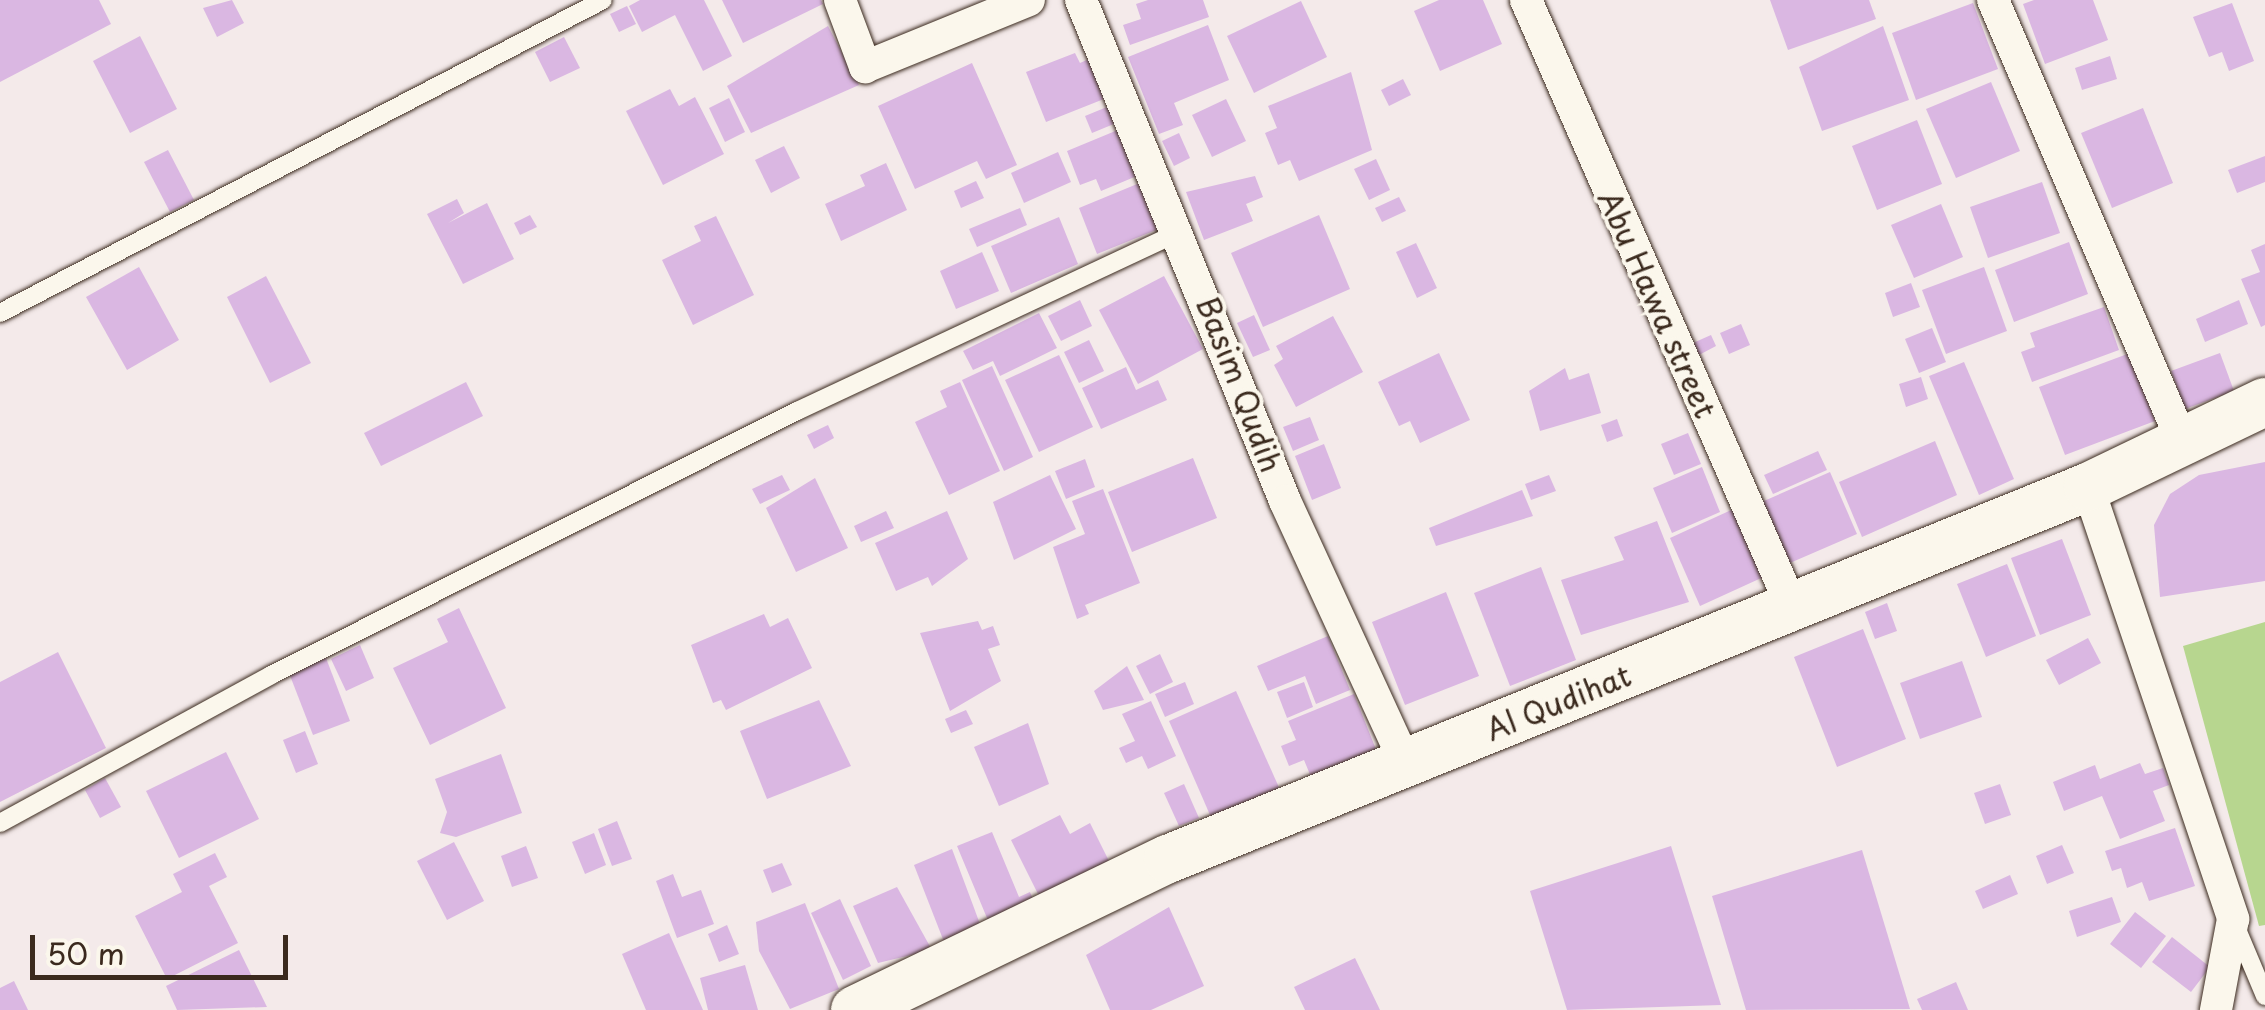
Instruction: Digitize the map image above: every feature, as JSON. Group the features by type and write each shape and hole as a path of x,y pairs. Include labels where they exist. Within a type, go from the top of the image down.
{"street":[{"path":"840,0 865,67 1029,0"},
{"name":"Basim Qudih","path":"1082,0 1181,231 1285,502 1406,764"},
{"name":"Abu Hawa street","path":"1526,0 1792,607"},
{"path":"1993,0 2182,442"},
{"name":"Al Qudihat","path":"855,1010 1151,866 2088,487 2265,402"},
{"path":"2088,487 2233,919 2227,1007"}],"lane":[{"path":"0,313 603,0"},
{"path":"0,822 726,446 1181,231"},
{"path":"2233,919 2265,996"}],"green space":[{"path":"2265,622 2265,925 2259,926 2183,646"}],"building":[{"path":"0,0 99,0 111,24 0,82"},
{"path":"232,0 244,23 217,37 203,8"},
{"path":"640,0 704,0 732,56 703,71 675,15 642,32 629,6"},
{"path":"722,0 821,0 823,4 743,43"},
{"path":"1148,0 1203,0 1209,17 1130,45 1123,25 1141,19 1136,4"},
{"path":"1439,0 1483,0 1502,44 1440,71 1414,11"},
{"path":"1770,0 1869,0 1876,19 1788,50"},
{"path":"2034,0 2093,0 2108,40 2045,64 2023,4"},
{"path":"1301,1 1327,57 1254,93 1227,36"},
{"path":"1973,3 1998,69 1916,100 1892,33"},
{"path":"2232,3 2254,61 2229,71 2222,52 2209,57 2193,17"},
{"path":"627,6 636,24 619,32 610,14"},
{"path":"1208,25 1229,80 1174,103 1183,125 1159,134 1128,57"},
{"path":"828,26 859,85 751,133 727,86"},
{"path":"1883,26 1909,100 1822,131 1799,67"},
{"path":"140,36 177,109 130,133 93,61"},
{"path":"564,37 580,68 550,82 535,52"},
{"path":"1075,53 1080,63 1098,55 1114,95 1046,122 1026,72"},
{"path":"2110,56 2117,79 2082,90 2075,68"},
{"path":"972,63 1017,165 986,179 977,161 915,189 878,106"},
{"path":"1351,72 1372,150 1299,181 1290,160 1278,165 1265,133 1277,128 1268,106"},
{"path":"1403,79 1411,95 1389,106 1381,90"},
{"path":"1991,82 2020,151 1956,178 1926,109"},
{"path":"670,89 679,106 695,97 724,154 663,185 626,111"},
{"path":"729,98 745,132 725,142 709,108"},
{"path":"1226,99 1246,141 1212,157 1192,115"},
{"path":"1119,102 1126,119 1092,133 1085,116"},
{"path":"2143,108 2173,183 2112,208 2081,133"},
{"path":"1917,120 1942,184 1877,210 1852,146"},
{"path":"1125,127 1144,173 1101,191 1096,179 1080,185 1067,151"},
{"path":"1179,133 1190,158 1174,166 1162,141"},
{"path":"784,146 800,178 771,193 755,160"},
{"path":"168,150 194,200 170,212 144,162"},
{"path":"1058,152 1071,182 1024,203 1011,173"},
{"path":"2265,156 2265,182 2237,193 2228,170"},
{"path":"1376,159 1390,190 1369,200 1354,169"},
{"path":"886,163 907,210 841,241 825,204 865,186 860,175"},
{"path":"1255,176 1263,197 1246,204 1253,221 1204,240 1186,192"},
{"path":"976,181 984,198 961,208 954,191"},
{"path":"1142,182 1161,228 1097,254 1079,208"},
{"path":"2042,182 2060,233 1988,258 1970,207"},
{"path":"1399,197 1406,211 1382,222 1375,208"},
{"path":"457,199 464,213 448,223 487,203 514,259 463,284 427,214"},
{"path":"1941,204 1963,257 1914,278 1891,225"},
{"path":"1020,208 1027,225 977,247 969,229"},
{"path":"530,215 537,227 520,235 514,223"},
{"path":"1319,215 1350,289 1263,327 1231,253"},
{"path":"716,216 754,295 693,325 662,260 701,241 694,226"},
{"path":"1059,217 1078,264 1011,293 991,246"},
{"path":"2069,242 2088,294 2014,322 1995,270"},
{"path":"1416,243 1437,288 1417,298 1396,252"},
{"path":"2265,244 2265,325 2261,327 2241,279 2260,272 2251,250"},
{"path":"982,252 999,291 956,309 940,271"},
{"path":"139,267 179,340 127,370 86,297"},
{"path":"1984,267 2007,331 1946,354 1922,290"},
{"path":"266,276 311,363 270,383 227,297"},
{"path":"1164,276 1203,349 1138,384 1099,310"},
{"path":"1911,283 1920,307 1893,317 1885,293"},
{"path":"1080,300 1092,326 1061,341 1048,316"},
{"path":"2239,300 2248,324 2205,342 2196,319"},
{"path":"2104,307 2119,350 2032,382 2021,352 2035,347 2030,333"},
{"path":"1039,313 1057,348 1000,376 993,361 973,370 963,351"},
{"path":"1254,315 1270,350 1253,357 1237,323"},
{"path":"1333,316 1363,372 1296,407 1274,365 1283,359 1276,346"},
{"path":"1741,324 1750,345 1729,354 1720,333"},
{"path":"1932,328 1946,362 1919,373 1905,339"},
{"path":"1711,335 1716,346 1699,355 1693,343"},
{"path":"1089,340 1104,371 1079,383 1064,352"},
{"path":"1439,353 1470,420 1420,443 1410,421 1399,426 1378,382"},
{"path":"2130,353 2155,421 2065,455 2039,387"},
{"path":"2220,353 2234,391 2185,409 2171,371"},
{"path":"1059,355 1093,427 1039,452 1005,380"},
{"path":"1964,362 2014,479 1979,495 1929,376"},
{"path":"992,366 1033,457 1004,471 962,380"},
{"path":"1126,367 1136,390 1158,380 1167,400 1101,429 1082,388"},
{"path":"1565,368 1569,380 1589,373 1601,413 1540,431 1529,391"},
{"path":"1921,377 1928,399 1906,407 1899,384"},
{"path":"466,382 483,416 381,466 364,433"},
{"path":"960,382 1000,471 949,495 915,422 947,407 940,391"},
{"path":"1310,417 1319,440 1293,451 1283,427"},
{"path":"1617,419 1623,436 1607,442 1601,425"},
{"path":"828,425 834,438 814,449 807,435"},
{"path":"1688,433 1701,464 1674,475 1661,444"},
{"path":"1935,441 1957,495 1862,537 1839,482"},
{"path":"1324,444 1341,488 1312,500 1295,456"},
{"path":"1818,451 1827,470 1773,494 1764,475"},
{"path":"1193,458 1217,518 1132,552 1108,492"},
{"path":"1085,459 1095,487 1066,499 1055,471"},
{"path":"2265,462 2265,581 2160,597 2154,525 2170,494 2199,475"},
{"path":"1702,467 1720,512 1672,533 1653,488"},
{"path":"1830,472 1857,534 1783,566 1757,504"},
{"path":"782,475 790,490 760,504 752,489"},
{"path":"1050,475 1076,529 1014,560 993,502"},
{"path":"1549,475 1556,491 1531,500 1525,484"},
{"path":"815,478 848,548 796,572 766,508"},
{"path":"1103,489 1140,583 1085,605 1089,614 1077,619 1053,547 1085,534 1072,501"},
{"path":"1522,490 1533,516 1436,546 1429,528"},
{"path":"1740,506 1770,574 1700,606 1670,538"},
{"path":"886,511 894,528 861,542 854,526"},
{"path":"947,511 968,559 932,586 928,577 896,591 875,543"},
{"path":"1657,521 1689,602 1581,635 1561,580 1624,560 1614,537"},
{"path":"2062,539 2091,615 2040,635 2011,558"},
{"path":"2007,564 2036,636 1986,657 1957,584"},
{"path":"1541,567 1576,660 1510,686 1474,593"},
{"path":"1446,592 1479,676 1405,705 1372,622"},
{"path":"1887,603 1897,631 1875,639 1865,612"},
{"path":"459,608 506,708 430,745 393,668 448,642 437,619"},
{"path":"764,614 770,627 788,618 812,668 726,710 721,700 713,703 691,645"},
{"path":"978,621 982,630 993,626 1000,645 988,649 1001,681 950,711 920,633"},
{"path":"1863,629 1906,739 1837,767 1794,657"},
{"path":"1328,636 1350,690 1316,704 1305,676 1268,691 1257,666"},
{"path":"2088,638 2101,663 2059,685 2046,660"},
{"path":"360,645 374,678 346,691 331,659"},
{"path":"58,652 106,748 0,802 0,682"},
{"path":"1160,654 1173,682 1150,694 1136,666"},
{"path":"326,658 350,721 313,735 289,673"},
{"path":"1962,661 1982,717 1920,739 1900,683"},
{"path":"1127,666 1144,700 1103,710 1094,691"},
{"path":"1185,682 1194,704 1165,717 1155,694"},
{"path":"1304,682 1313,707 1287,718 1277,692"},
{"path":"1236,691 1285,801 1217,831 1169,721"},
{"path":"1354,694 1381,762 1311,777 1304,760 1289,766 1281,746 1296,740 1288,721"},
{"path":"819,700 851,766 767,799 740,731"},
{"path":"1151,701 1176,756 1148,769 1142,756 1126,763 1119,748 1135,741 1122,714"},
{"path":"966,710 973,724 951,733 945,719"},
{"path":"1028,723 1049,784 999,806 974,747"},
{"path":"305,731 318,764 296,773 283,740"},
{"path":"226,752 259,819 179,858 146,791"},
{"path":"501,754 522,813 456,837 440,833 447,812 435,779"},
{"path":"2140,763 2145,774 2163,768 2169,785 2153,791 2165,821 2120,839 2102,796 2064,811 2053,782 2095,765 2100,779"},
{"path":"105,778 121,807 100,818 85,790"},
{"path":"1184,784 1199,818 1179,826 1164,793"},
{"path":"2000,784 2011,815 1985,824 1974,793"},
{"path":"1060,815 1070,834 1090,823 1112,867 1040,898 1011,840"},
{"path":"617,821 632,859 612,866 598,829"},
{"path":"2175,828 2195,886 2149,901 2142,882 2127,888 2121,868 2112,871 2105,851"},
{"path":"992,832 1019,897 1030,892 1038,911 992,930 957,846"},
{"path":"594,833 606,865 585,874 572,842"},
{"path":"454,842 484,901 447,920 417,861"},
{"path":"2062,845 2074,873 2047,884 2036,856"},
{"path":"526,846 538,878 512,887 501,856"},
{"path":"1671,846 1721,1005 1567,1010 1530,891"},
{"path":"952,849 983,932 946,947 914,865"},
{"path":"1862,850 1910,1009 1746,1010 1712,896"},
{"path":"215,853 227,877 209,886 238,943 167,979 135,916 182,892 173,874"},
{"path":"782,863 792,885 772,893 763,870"},
{"path":"673,874 682,897 701,890 714,924 677,938 656,881"},
{"path":"2010,875 2018,894 1983,909 1975,891"},
{"path":"897,887 932,950 878,963 853,906"},
{"path":"2112,897 2121,922 2077,937 2069,911"},
{"path":"840,899 871,966 843,980 811,913"},
{"path":"805,903 839,989 790,1009 759,951 756,922"},
{"path":"1169,907 1204,986 1151,1010 1110,1010 1086,955"},
{"path":"2135,912 2166,936 2141,968 2110,944"},
{"path":"727,925 739,954 719,962 708,934"},
{"path":"669,933 703,1010 646,1010 622,954"},
{"path":"2172,937 2210,967 2191,992 2152,962"},
{"path":"239,950 267,1007 177,1010 166,986"},
{"path":"1355,958 1380,1010 1305,1010 1294,987"},
{"path":"745,965 758,1010 708,1010 700,978"},
{"path":"14,981 28,1010 0,1010 0,988"},
{"path":"1956,982 1968,1010 1922,1010 1917,999"}]}
